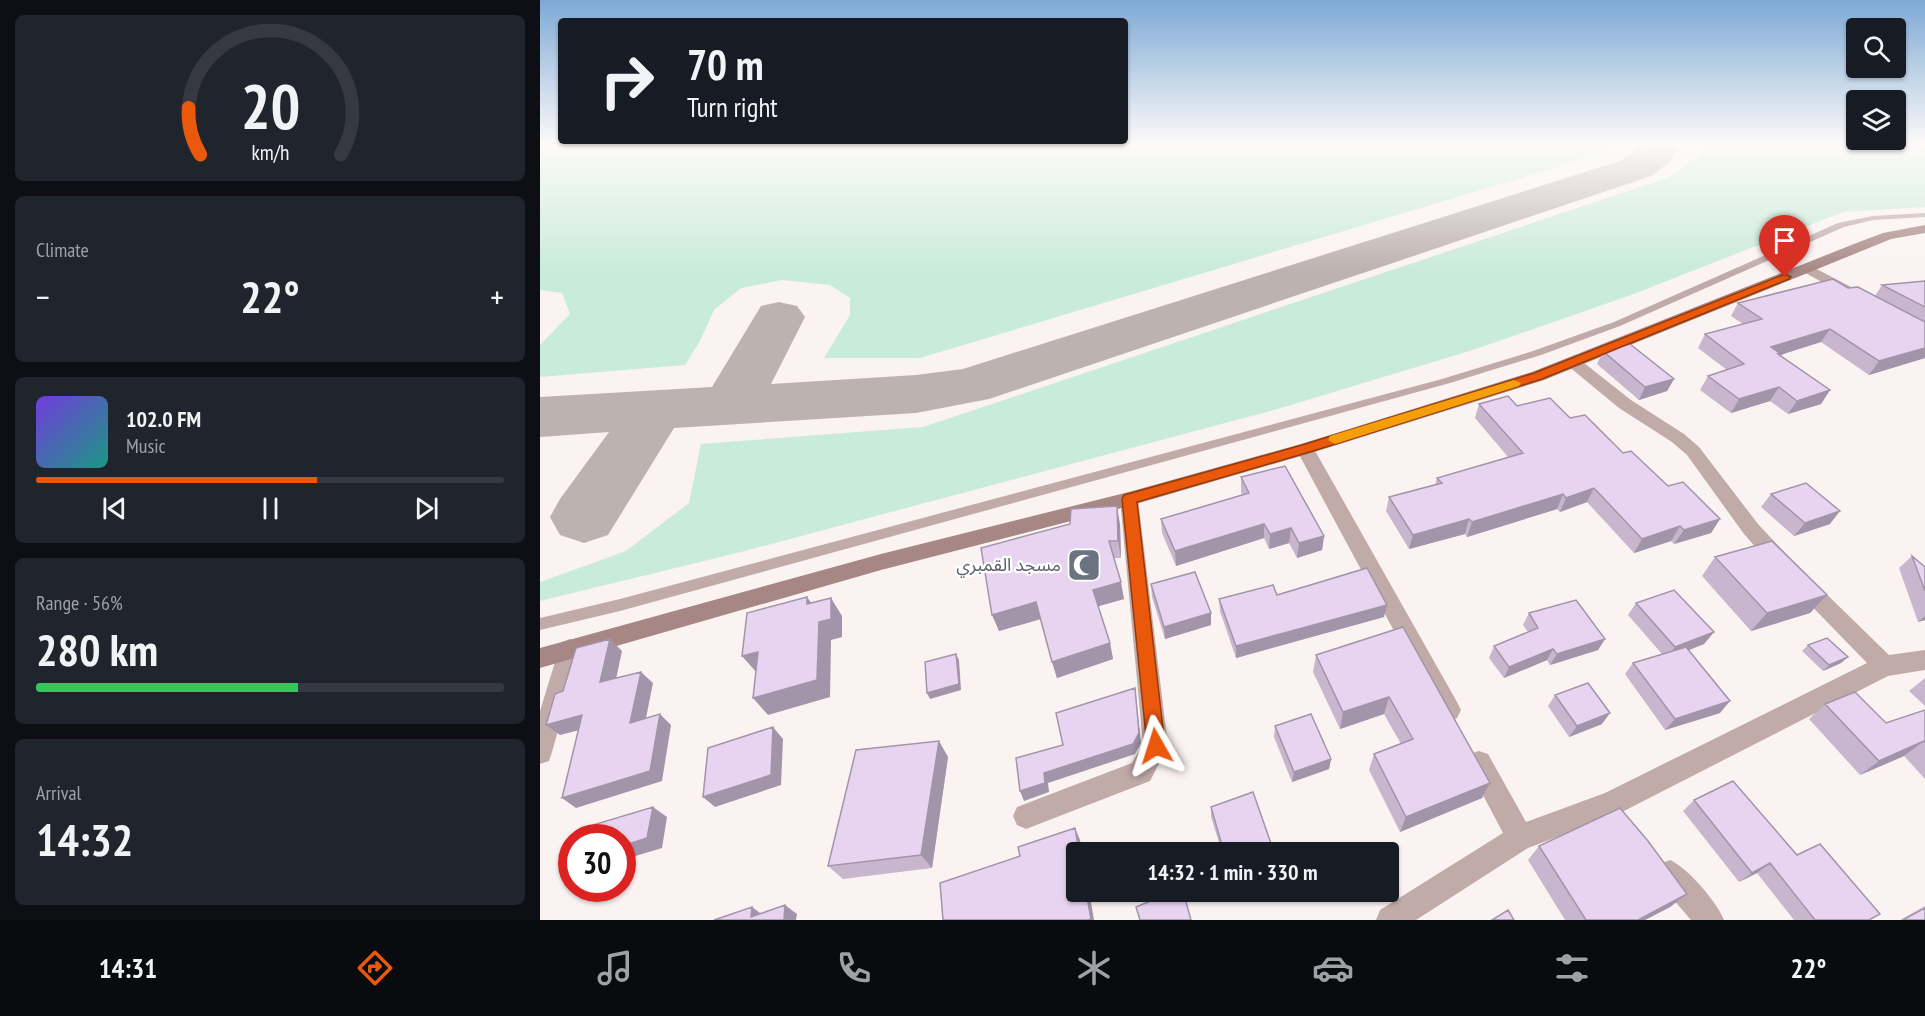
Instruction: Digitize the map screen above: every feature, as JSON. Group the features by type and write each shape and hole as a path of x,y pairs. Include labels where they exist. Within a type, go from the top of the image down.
{"main road":[{"path":"540,658 881,562 1129,499 1305,449 1538,376 1888,236 1924,226"}],"street":[{"path":"1807,268 1866,301"},
{"path":"1573,362 1624,404 1678,438 1693,451 1751,530 1885,666"},
{"path":"1305,449 1458,725"},
{"path":"1026,816 1141,772 1156,746 1129,499"},
{"path":"540,752 570,649"},
{"path":"1390,920 1520,838 1618,813 1885,666 1925,660"},
{"path":"1469,746 1520,838"},
{"path":"1656,857 1710,920"}],"lane":[{"path":"540,624 632,602 1446,381 1537,353 1617,324 1841,225 1861,220 1924,226"}],"green space":[{"path":"540,187 1491,187 920,358 824,358 850,315 850,298 830,285 782,280 741,288 714,310 700,341 685,365 540,377 540,345 570,314 562,293 540,290"},
{"path":"1640,187 1925,187 1925,207 1843,212 1631,295 1476,349 1281,408 741,552 540,601 540,582 626,551 689,503 701,444 923,427"}],"building":[{"path":"1833,279 1848,288 1858,287 1925,322 1925,348 1879,361 1830,329 1771,347 1830,390 1797,401 1779,387 1739,399 1708,376 1744,364 1705,334 1762,319 1738,303"},
{"path":"1925,281 1925,307 1882,285"},
{"path":"1630,344 1674,379 1645,387 1603,351"},
{"path":"1508,396 1517,406 1550,398 1570,418 1585,415 1623,453 1631,451 1668,486 1683,482 1720,519 1684,530 1680,526 1642,539 1594,488 1566,498 1563,494 1472,522 1469,519 1413,535 1389,497 1442,483 1437,478 1523,453 1479,404"},
{"path":"1285,466 1324,536 1299,543 1291,528 1270,534 1264,524 1175,551 1161,519 1249,493 1241,477"},
{"path":"1806,483 1840,511 1805,523 1771,494"},
{"path":"1117,506 1118,541 1109,541 1121,582 1093,590 1110,643 1052,662 1036,602 992,615 981,548 1070,524 1071,509"},
{"path":"1772,541 1827,595 1767,613 1715,557"},
{"path":"1912,556 1925,567 1925,591"},
{"path":"1367,568 1387,605 1236,646 1219,599 1273,585 1277,595"},
{"path":"1195,572 1211,613 1164,627 1151,584"},
{"path":"1674,590 1714,632 1675,647 1636,603"},
{"path":"807,597 807,604 831,598 831,619 819,622 817,680 753,698 758,652 742,656 747,613"},
{"path":"1576,600 1605,639 1557,654 1553,649 1509,667 1494,646 1538,628 1529,613"},
{"path":"1403,627 1490,783 1406,817 1374,754 1413,739 1389,697 1343,712 1316,655"},
{"path":"1827,638 1848,657 1829,665 1808,645"},
{"path":"610,639 600,682 641,672 630,723 660,714 650,771 562,798 582,715 546,725 555,694 563,691 576,648"},
{"path":"1686,647 1730,701 1675,719 1633,663"},
{"path":"956,654 959,684 927,693 925,662"},
{"path":"1588,683 1610,713 1577,726 1555,695"},
{"path":"1135,688 1139,733 1133,744 1044,773 1045,783 1020,791 1016,758 1063,745 1056,713"},
{"path":"1855,692 1886,723 1925,710 1925,742 1879,761 1825,704"},
{"path":"1311,714 1331,759 1294,772 1275,726"},
{"path":"773,727 771,775 703,797 708,748"},
{"path":"939,741 921,855 828,866 856,750"},
{"path":"1733,781 1797,855 1820,844 1880,914 1869,920 1815,920 1770,863 1752,873 1694,800"},
{"path":"1253,792 1270,842 1221,842 1211,807"},
{"path":"653,807 647,838 636,842 636,824 596,824"},
{"path":"1620,808 1648,841 1687,894 1638,920 1586,920 1539,846"},
{"path":"1075,828 1077,842 1066,842 1066,902 1088,902 1091,919 943,920 940,883 1020,856 1018,847"},
{"path":"1148,902 1186,902 1191,920 1140,920 1136,907"},
{"path":"785,905 784,920 714,920 752,907 751,917"},
{"path":"1925,908 1925,920 1903,920"},
{"path":"1508,910 1514,920 1492,920"}],"taxiway":[{"path":"540,417 916,394 969,386 1579,187"},
{"path":"731,405 779,317"},
{"path":"584,517 656,410"}],"slow traffic":[{"path":"1335,440 1514,383"}],"place":[{"name":"مسجد القمبري","path":"1084,565"}],"route":[{"path":"1156,746 1129,499 1305,449 1538,376 1785,277"}]}
